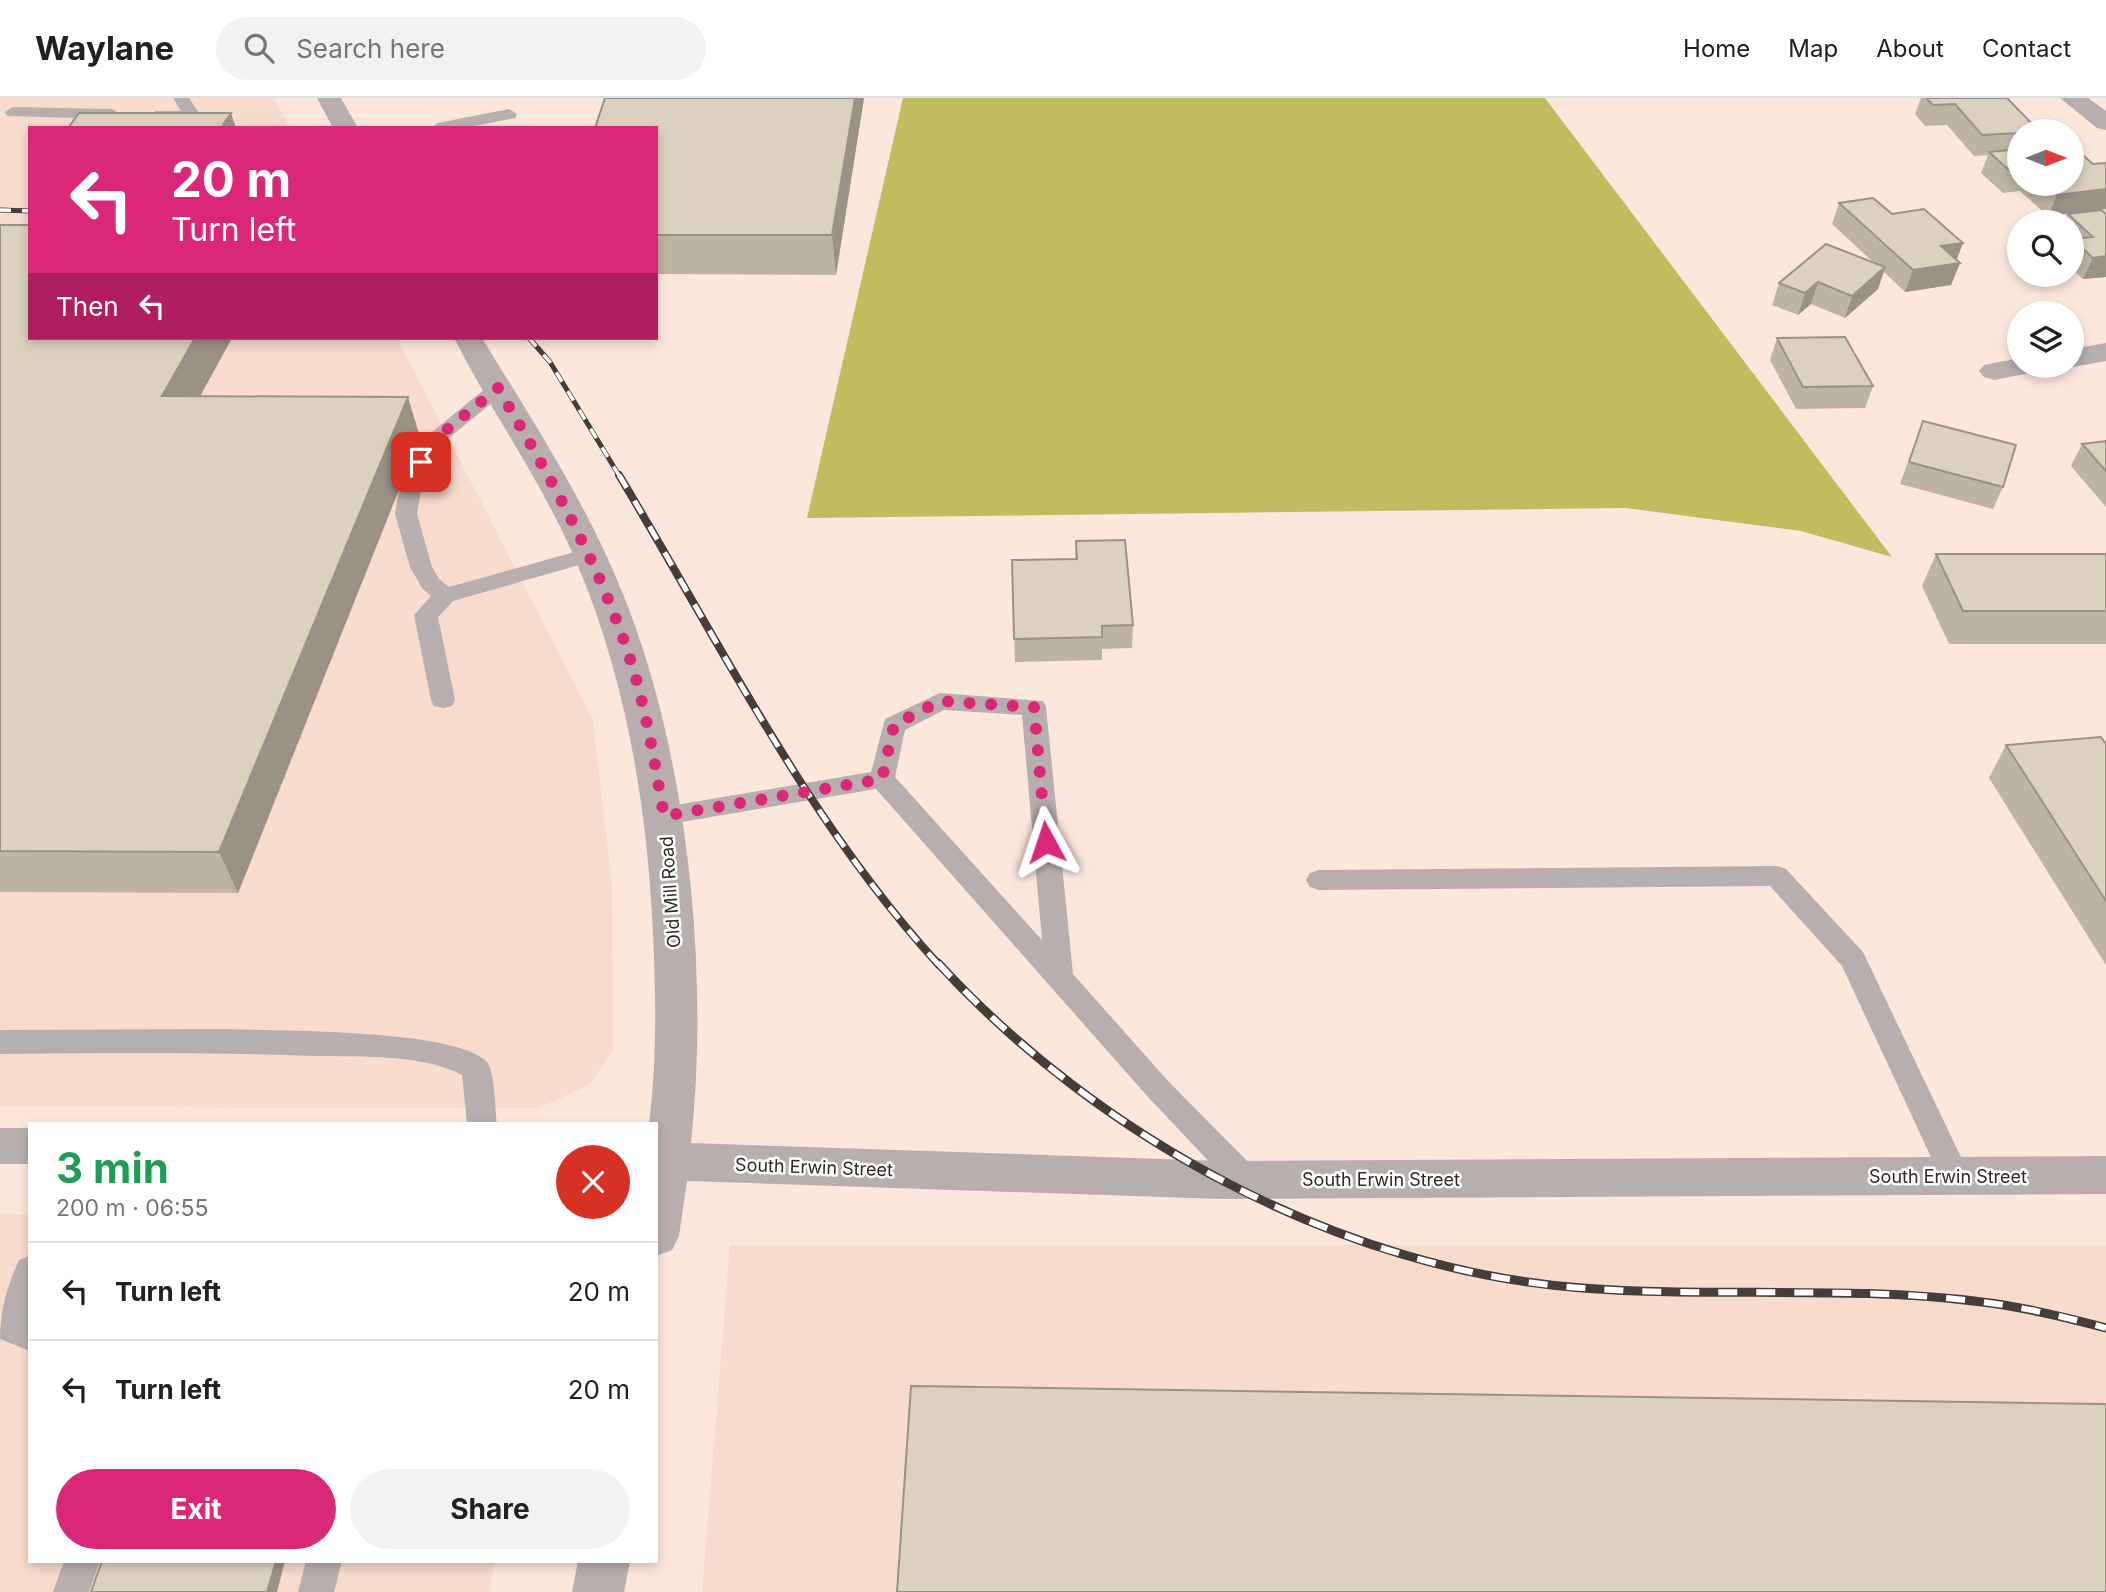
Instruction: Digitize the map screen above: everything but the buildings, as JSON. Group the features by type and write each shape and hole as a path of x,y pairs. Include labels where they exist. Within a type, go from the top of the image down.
{"street":[{"path":"329,98 345,126"},
{"path":"2072,98 2106,123"},
{"name":"Old Mill Road","path":"469,340 560,493 589,555 632,664 646,717 664,816 677,1010 675,1081 662,1161 658,1211"},
{"path":"2084,356 2106,352"},
{"path":"1994,371 2007,369"},
{"path":"0,1146 28,1146"},
{"name":"South Erwin Street","path":"662,1161 1057,1177 1246,1180 2106,1175"},
{"path":"598,1592 604,1563"}],"lane":[{"path":"13,112 193,116 181,98"},
{"path":"447,126 507,113"},
{"path":"444,596 430,583 421,566 406,514 411,484 434,440 498,388"},
{"path":"443,700 426,615 444,596 589,555"},
{"path":"882,779 894,725 940,701 1034,707 1059,976"},
{"path":"664,816 882,779"},
{"path":"882,779 1158,1089 1246,1180"},
{"path":"1319,880 1777,876 1853,960 1955,1176"},
{"path":"0,1042 241,1041 374,1046 450,1055 476,1069 482,1122"},
{"path":"28,1276 11,1328 28,1335"},
{"path":"71,1592 81,1563"},
{"path":"316,1592 323,1563"}],"shaded area":[{"path":"0,98 274,98 289,126 28,126 28,340 398,340 593,720 612,886 613,1050 590,1084 539,1108 0,1107"},
{"path":"903,98 1545,98 1892,557 1801,531 1626,508 807,518"},
{"path":"0,1213 28,1215 28,1563 495,1563 489,1592 0,1592"},
{"path":"730,1245 2106,1245 2106,1592 702,1592"}],"railway":[{"path":"0,210 28,211"},
{"path":"531,340 550,362 620,477"},
{"path":"619,475 729,665 806,790 891,909 939,965"},
{"path":"938,963 1002,1026 1073,1085 1149,1138 1230,1184 1315,1223 1402,1254 1492,1276 1582,1288 1932,1297 2013,1307 2106,1328"}],"route":[{"path":"421,462 434,440 498,388 560,493 593,562 632,664 646,717 664,816 882,779 894,725 940,701 1034,707 1046,842"}]}
